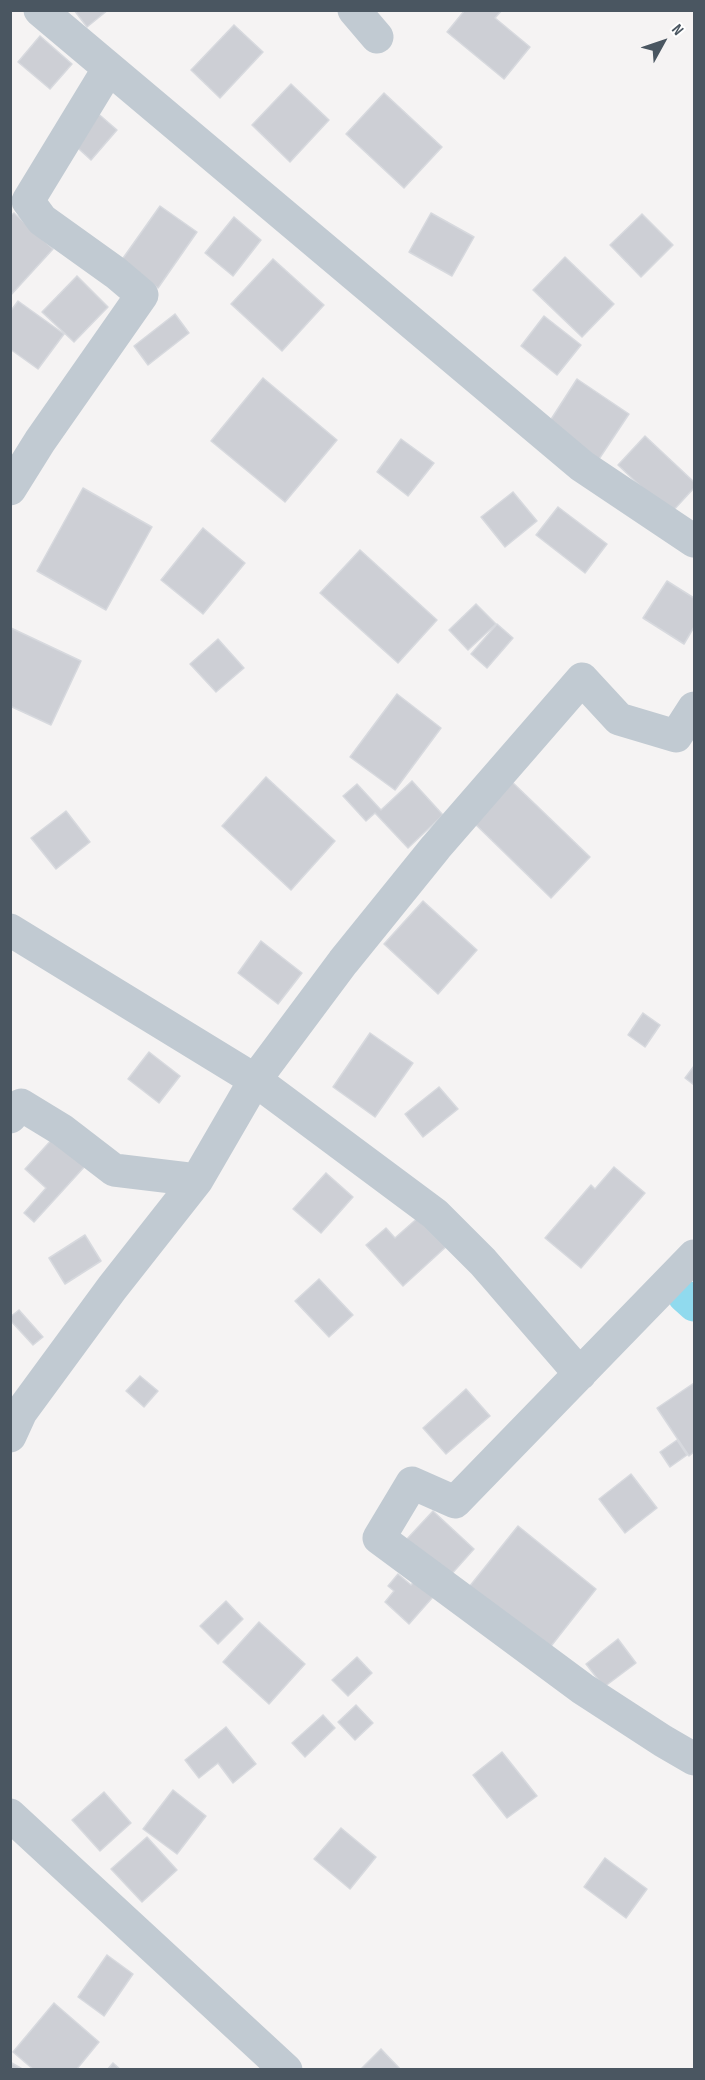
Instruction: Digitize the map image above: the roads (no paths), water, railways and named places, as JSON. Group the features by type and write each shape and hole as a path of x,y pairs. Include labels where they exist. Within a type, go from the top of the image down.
{"street":[{"path":"40,10 582,466 694,542"},
{"path":"354,10 378,37"},
{"path":"10,489 40,441 142,295 116,273 42,220 28,201 109,68"},
{"path":"10,1436 28,1402 112,1288 197,1179 255,1080 343,962 435,847 582,679 619,719 676,736 694,708"},
{"path":"10,930 255,1080 435,1214 483,1262 580,1374"},
{"path":"10,1117 21,1105 62,1130 114,1170 197,1179"},
{"path":"694,1256 455,1502 412,1483 379,1538 583,1689 694,1759"},
{"path":"10,1815 286,2070"}],"waterway":[{"path":"684,1296 694,1305"}]}
